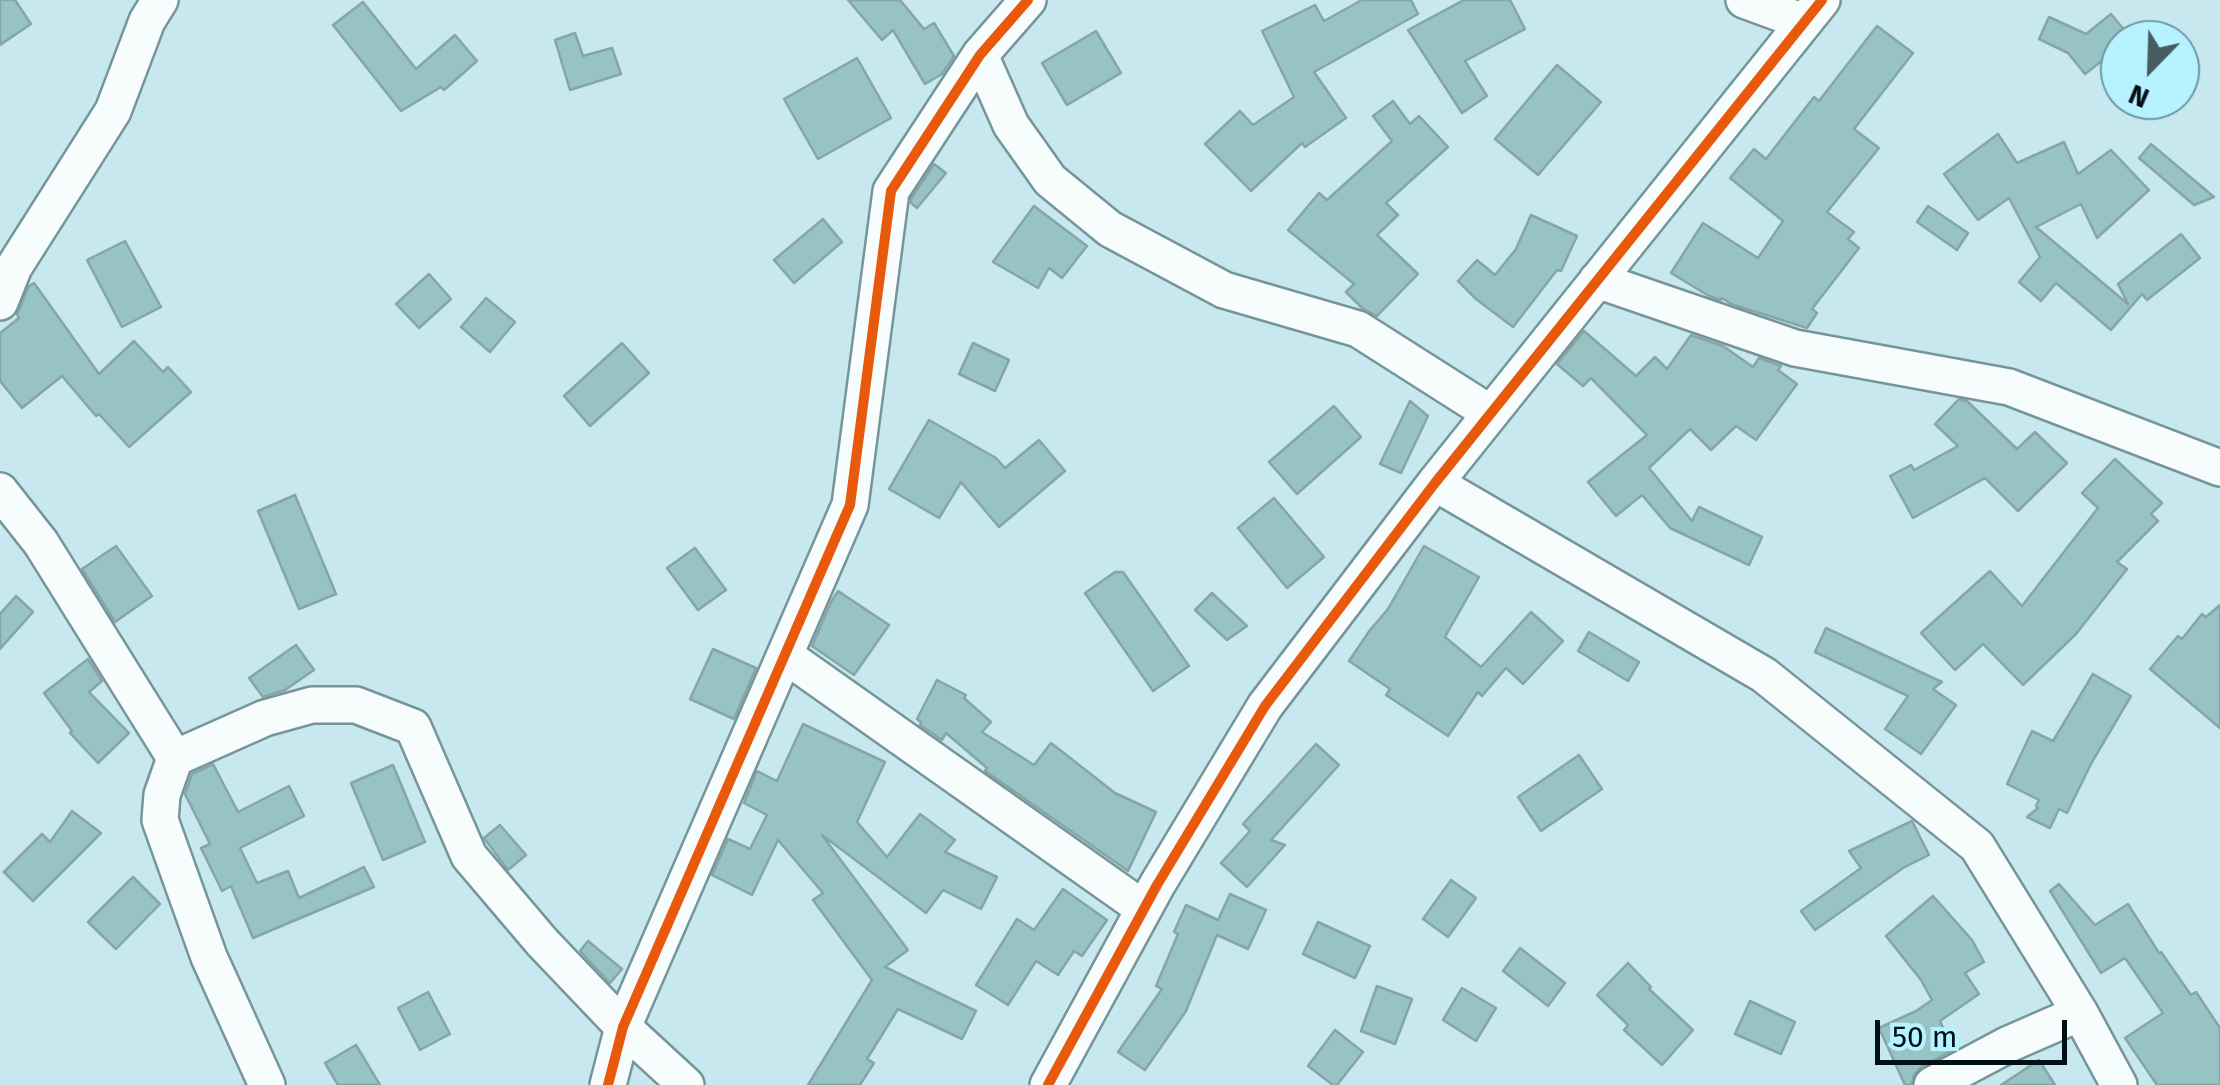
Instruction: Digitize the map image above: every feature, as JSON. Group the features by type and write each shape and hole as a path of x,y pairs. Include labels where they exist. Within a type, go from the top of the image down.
{"street":[{"path":"0,302 14,267 113,111 160,0"},
{"path":"608,1085 623,1027 850,505 890,191 980,55 1028,0"},
{"path":"1048,1085 1144,909 1265,706 1490,413 1813,11 1744,0"},
{"path":"980,55 1011,125 1050,180 1110,229 1224,290 1358,329 1490,413"},
{"path":"1598,280 1795,348 2008,386 2220,468"},
{"path":"1435,483 1764,675 1977,846 2080,1013 2118,1085"},
{"path":"0,491 41,543 175,758"},
{"path":"786,656 1144,909"},
{"path":"267,1085 209,957 160,820 162,795 175,758 264,718 312,705 356,705 413,727 469,856 542,942 623,1027 686,1085"},
{"path":"1932,1085 2009,1044 2080,1013"}],"building":[{"path":"0,0 15,0 31,24 0,45"},
{"path":"848,0 900,0 924,29 934,23 954,56 942,74 925,84 893,30 882,40"},
{"path":"1362,0 1411,0 1418,14 1314,72 1346,118 1305,147 1302,143 1251,191 1205,144 1240,111 1253,125 1294,97 1262,31 1315,5 1324,21"},
{"path":"1464,0 1510,0 1525,29 1465,61 1487,96 1462,113 1408,30"},
{"path":"363,2 416,69 455,35 477,61 444,90 441,87 401,111 333,25"},
{"path":"2049,17 2086,34 2100,23 2100,62 2085,74 2068,53 2039,39"},
{"path":"1877,26 1913,53 1854,129 1879,148 1827,212 1854,232 1848,239 1859,248 1812,309 1817,313 1807,328 1709,296 1671,273 1703,223 1758,258 1783,221 1730,178 1754,149 1766,159 1814,97 1819,101"},
{"path":"1096,31 1121,73 1067,105 1042,63"},
{"path":"575,33 583,56 612,48 621,74 570,90 555,40"},
{"path":"857,58 891,118 818,159 784,99"},
{"path":"1557,65 1601,102 1538,175 1495,139"},
{"path":"1393,101 1410,124 1419,116 1448,147 1386,203 1398,215 1377,235 1418,274 1377,316 1346,292 1354,284 1288,230 1319,193 1327,200 1392,141 1373,116"},
{"path":"1998,134 2017,163 2064,142 2078,174 2111,150 2149,190 2097,238 2081,204 2036,227 2128,304 2118,284 2181,234 2200,258 2147,300 2142,294 2111,330 2056,283 2041,301 2019,282 2040,257 2009,198 1978,220 1944,174"},
{"path":"2151,144 2214,197 2194,205 2139,158"},
{"path":"934,164 946,173 917,208 911,199"},
{"path":"1034,206 1087,246 1062,278 1049,268 1038,288 993,262"},
{"path":"1928,206 1968,233 1957,250 1917,222"},
{"path":"1531,215 1577,236 1561,271 1557,270 1513,327 1458,281 1477,260 1495,275 1516,249"},
{"path":"823,219 842,242 794,283 774,260"},
{"path":"125,241 161,307 122,327 87,260"},
{"path":"429,274 451,299 419,328 396,304"},
{"path":"34,283 99,374 134,341 163,372 168,367 191,392 129,447 62,376 22,408 0,381 0,333 19,318 17,314 29,286"},
{"path":"486,298 515,322 490,352 461,327"},
{"path":"1584,331 1636,376 1655,357 1667,369 1691,335 1723,346 1753,367 1759,358 1781,366 1778,370 1797,384 1756,440 1736,426 1711,450 1690,429 1649,468 1692,521 1699,507 1762,537 1749,565 1670,528 1642,495 1616,516 1588,482 1647,435 1591,378 1583,386 1557,364"},
{"path":"622,343 649,373 590,426 564,396"},
{"path":"973,343 1009,360 995,391 959,374"},
{"path":"1959,399 1967,401 2017,449 2035,432 2067,463 2018,511 1985,478 1913,518 1890,476 1911,465 1914,470 1958,446 1935,424"},
{"path":"1410,401 1428,416 1401,473 1380,464"},
{"path":"1334,406 1361,437 1297,494 1269,462"},
{"path":"929,420 996,458 1005,468 1039,440 1065,471 999,527 961,482 939,518 889,489"},
{"path":"2115,459 2162,503 2151,514 2158,521 2117,562 2127,569 2076,634 2023,685 1983,644 1955,670 1921,633 1990,571 2022,606 2098,508 2082,493"},
{"path":"295,495 336,594 299,609 258,511"},
{"path":"1274,498 1324,557 1287,588 1238,528"},
{"path":"116,546 152,596 115,622 82,569"},
{"path":"1424,546 1479,577 1445,637 1481,667 1531,612 1563,641 1523,684 1506,668 1482,696 1478,692 1448,736 1386,695 1390,689 1349,661 1388,609"},
{"path":"695,548 726,590 698,610 667,568"},
{"path":"1115,572 1123,572 1189,666 1153,691 1085,593"},
{"path":"838,591 889,625 854,675 812,646"},
{"path":"1212,593 1247,626 1227,640 1195,610"},
{"path":"16,596 33,612 0,649 0,614"},
{"path":"2220,605 2220,728 2150,669 2202,614 2206,617"},
{"path":"1826,628 1942,682 1933,689 1956,705 1921,754 1885,729 1908,696 1815,652"},
{"path":"1589,632 1639,662 1628,681 1578,651"},
{"path":"296,645 314,670 285,690 263,697 249,678"},
{"path":"713,649 756,668 734,719 690,699"},
{"path":"88,659 102,681 89,692 129,733 98,763 70,733 44,693"},
{"path":"2093,674 2131,696 2067,813 2059,809 2050,828 2027,817 2038,808 2039,800 2007,784 2032,731 2053,741"},
{"path":"937,680 966,695 964,698 991,722 982,732 1034,765 1051,743 1115,793 1156,812 1128,871 985,771 987,768 946,733 942,740 920,725 917,719"},
{"path":"803,724 885,762 857,822 887,857 920,814 955,840 945,852 997,877 981,909 943,890 926,913 822,835 908,950 885,967 976,1011 962,1039 898,1009 867,1059 874,1063 860,1085 808,1085 872,980 813,900 823,893 778,840 752,895 712,875 728,839 750,849 767,815 744,803 757,771 777,781"},
{"path":"1316,744 1339,765 1271,840 1285,845 1247,887 1221,863 1250,831 1243,824"},
{"path":"1579,755 1602,789 1541,831 1518,797"},
{"path":"213,764 238,812 289,786 304,816 240,848 257,883 288,871 299,898 364,867 374,887 253,938 231,886 222,891 201,848 210,844 185,794 192,774"},
{"path":"393,765 425,842 383,860 351,783"},
{"path":"72,811 101,833 33,901 4,872 42,834 50,842"},
{"path":"1912,821 1929,855 1903,868 1815,930 1801,911 1861,868 1849,851"},
{"path":"500,825 526,855 508,870 484,838"},
{"path":"133,877 160,904 116,949 88,922"},
{"path":"1451,880 1476,898 1448,937 1423,919"},
{"path":"2059,884 2095,925 2128,904 2159,953 2191,995 2196,992 2220,1028 2220,1085 2157,1085 2125,1038 2163,1013 2125,958 2101,973 2050,891"},
{"path":"1063,889 1107,920 1082,956 1074,951 1058,975 1036,961 1008,1005 976,985 1017,919 1034,930"},
{"path":"1230,894 1266,910 1248,949 1217,935 1186,1011 1145,1070 1118,1052 1162,989 1156,986 1186,905 1218,920"},
{"path":"1933,896 1972,940 1984,962 1965,973 1979,994 1940,1021 1953,1050 1921,1067 1911,1085 1905,1085 1879,1028 1932,1000 1886,936"},
{"path":"1318,922 1370,946 1355,978 1303,954"},
{"path":"588,941 622,969 610,983 580,951"},
{"path":"1520,948 1565,983 1548,1006 1503,971"},
{"path":"1628,963 1649,989 1693,1030 1662,1065 1624,1030 1628,1025 1597,995"},
{"path":"1377,986 1412,999 1395,1044 1361,1031"},
{"path":"1462,988 1496,1008 1476,1041 1443,1020"},
{"path":"428,992 450,1034 420,1050 398,1008"},
{"path":"1750,1001 1795,1022 1781,1054 1735,1034"},
{"path":"1335,1030 1363,1052 1333,1085 1308,1066"},
{"path":"356,1045 380,1085 338,1085 325,1063"},
{"path":"2039,1060 2055,1085 2001,1085"}],"cycle path":[{"path":"608,1085 623,1027 850,505 891,191 980,55 1028,0"},
{"path":"1048,1085 1157,885 1265,706 1435,483 1822,0"}]}
